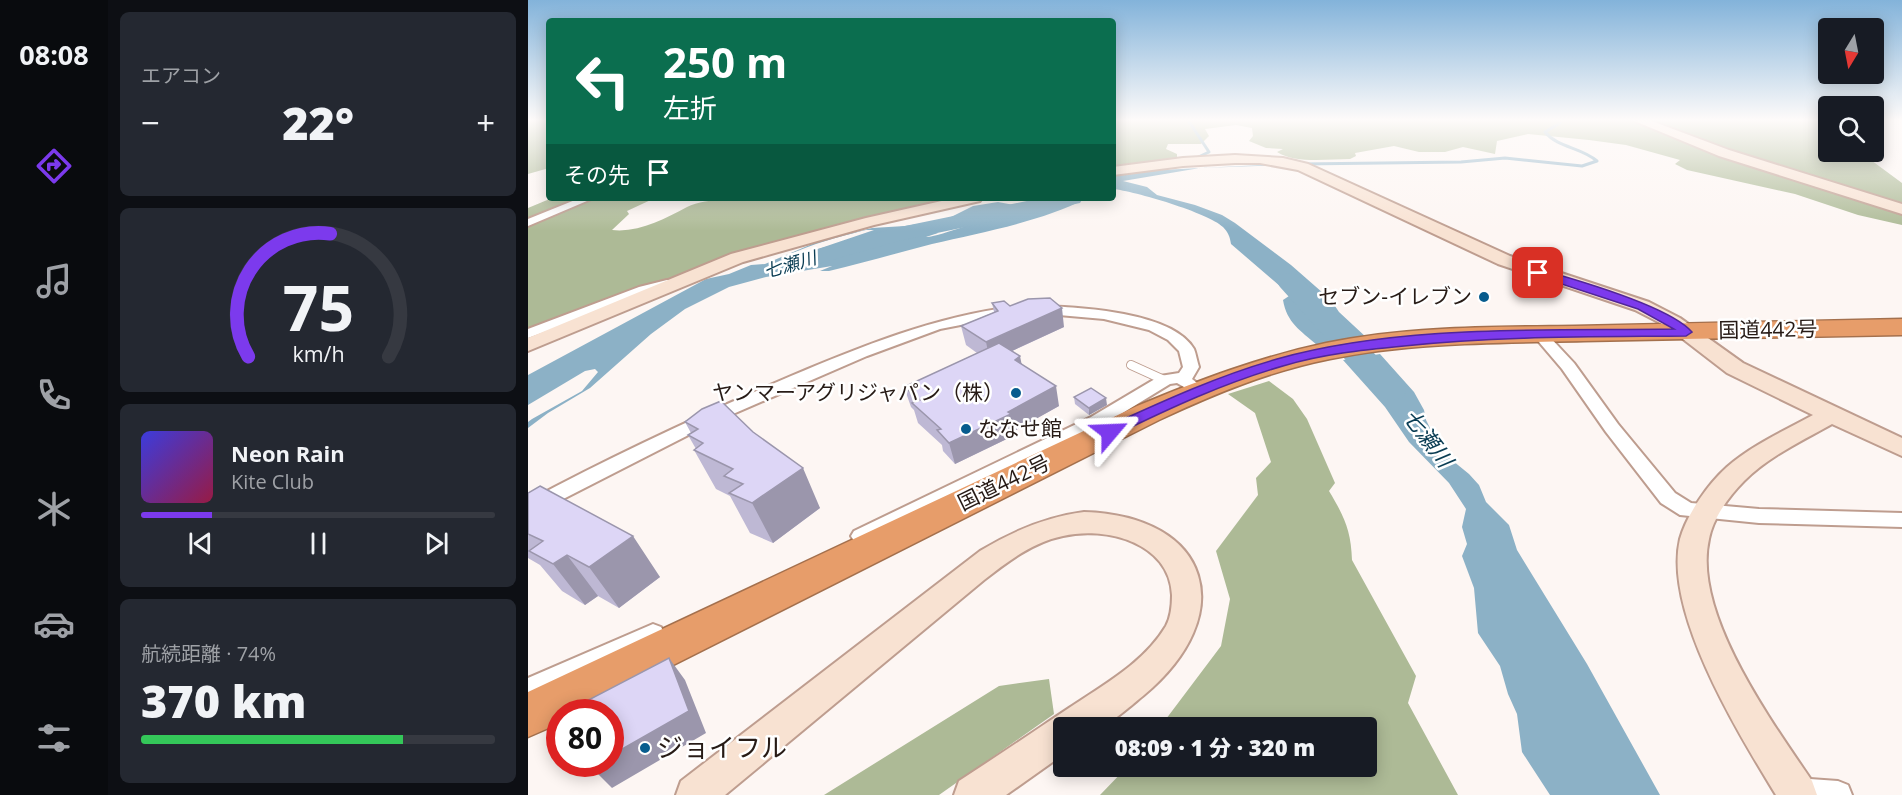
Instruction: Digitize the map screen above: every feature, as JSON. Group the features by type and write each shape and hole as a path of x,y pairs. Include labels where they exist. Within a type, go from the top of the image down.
{"highway":[{"name":"国道442号","path":"528,715 1190,384 1347,348 1458,336 1902,327"}],"street":[{"path":"1737,157 1902,209"},
{"path":"1116,171 1239,159 1264,159 1299,165 1504,260 1642,306 1673,322 1735,368 1902,448"},
{"path":"528,223 582,201"},
{"path":"528,345 737,258 805,238 962,201"},
{"path":"528,334 644,290 676,282"},
{"path":"528,510 641,449 724,410 893,340 927,328 976,316 1017,310 1056,310 1108,315 1141,322 1166,333 1186,351 1191,368 1190,384 1097,421 851,541 528,690"},
{"path":"1540,335 1568,366 1612,428 1668,498 1688,510 1708,513 1902,520"},
{"path":"1831,415 1744,467 1725,485 1694,540 1692,559 1694,585 1700,613 1758,730 1797,794 1838,795"},
{"path":"694,795 959,585 1020,542 1047,530 1075,523 1103,523 1136,530 1161,544 1176,561 1185,581 1188,595 1184,619 1170,645 1154,663 1084,717"},
{"path":"974,795 1053,741"}],"lane":[{"path":"1131,365 1190,384"}],"green space":[{"path":"528,157 546,157 546,169 528,174"},
{"path":"1116,157 1177,157 1177,160 1116,170"},
{"path":"1289,157 1354,157 1350,159 1312,160"},
{"path":"1670,157 1818,157 1818,162 1874,162 1902,183 1902,225 1858,215 1795,194 1687,170 1675,164 1680,160"},
{"path":"546,200 649,201 627,211 629,214 612,230 622,230 642,227 687,207 710,201 971,201 898,217 733,265 528,344 528,208"},
{"path":"1269,381 1293,399 1307,419 1335,483 1329,491 1346,524 1352,560 1416,676 1408,703 1458,795 1100,795 1117,777 1377,777 1377,717 1168,717 1221,646 1230,599 1216,551 1258,495 1256,478 1271,462 1255,413 1228,394"},
{"path":"1049,679 1054,714 939,795 824,795 999,686"}],"water":[{"path":"1280,164 1287,165 1200,168"},
{"path":"1200,168 1123,181 1147,187 1157,195 1222,215 1235,223 1291,265 1331,300 1339,312 1367,338 1352,340 1332,320 1312,309 1309,315 1337,342 1317,345 1295,326 1288,315 1283,300 1289,296 1288,293 1231,244 1229,235 1223,227 1188,209 1116,190 1116,175 1140,171"},
{"path":"1037,201 1080,201 1031,220 842,268 820,271 832,266 766,277 729,287 685,309 651,334 590,388 528,428 528,422 532,419 582,391 598,372 595,369 585,371 528,405 528,375 706,279 729,274 751,265 765,264 819,241 872,228 937,221 973,206 998,202 1014,205","holes":["1007,208 1011,209 981,221 926,237 938,233 933,232 934,230 965,219","866,230 874,230 815,250 829,249 882,233 884,237 881,245 804,260 780,262 807,247"]},
{"path":"1380,354 1414,392 1442,452 1469,474 1479,485 1486,502 1509,525 1517,550 1587,664 1660,795 1550,795 1522,752 1517,714 1508,694 1500,666 1478,633 1474,588 1462,556 1467,544 1462,527 1466,509 1449,483 1409,442 1385,407 1343,360"}],"building":[{"path":"1050,298 1062,308 986,342 961,326 998,311 992,303 1004,301 1010,306 1028,299"},
{"path":"999,343 1020,356 1015,360 1056,386 1008,412 1011,414 949,443 937,430 941,429 912,403 920,400 904,387"},
{"path":"1091,388 1106,398 1089,408 1074,397"},
{"path":"721,401 753,432 803,468 752,503 729,493 743,484 724,476 733,469 694,450 703,443 688,435 698,429 685,422 702,409"},
{"path":"540,486 633,536 589,567 567,555 553,564 529,551 543,541 528,534 528,493"},
{"path":"669,658 689,711 624,748 624,699 590,699"}],"waterway":[{"path":"1192,160 1198,157"},
{"path":"1301,164 1461,162 1505,158 1582,166 1597,161 1592,157"},
{"name":"七瀬川","path":"779,267 895,235 1058,201"},
{"name":"七瀬川","path":"1289,281 1391,390"}],"place":[{"name":"セブン-イレブン","path":"1484,297"},
{"name":"ヤンマーアグリジャパン（株）","path":"1016,393"},
{"name":"ななせ館","path":"966,429"},
{"name":"ジョイフル","path":"645,748"}],"route":[{"path":"1110,432 1213,384 1282,362 1327,351 1371,344 1458,336 1686,332 1673,322 1642,306 1538,273"}]}
